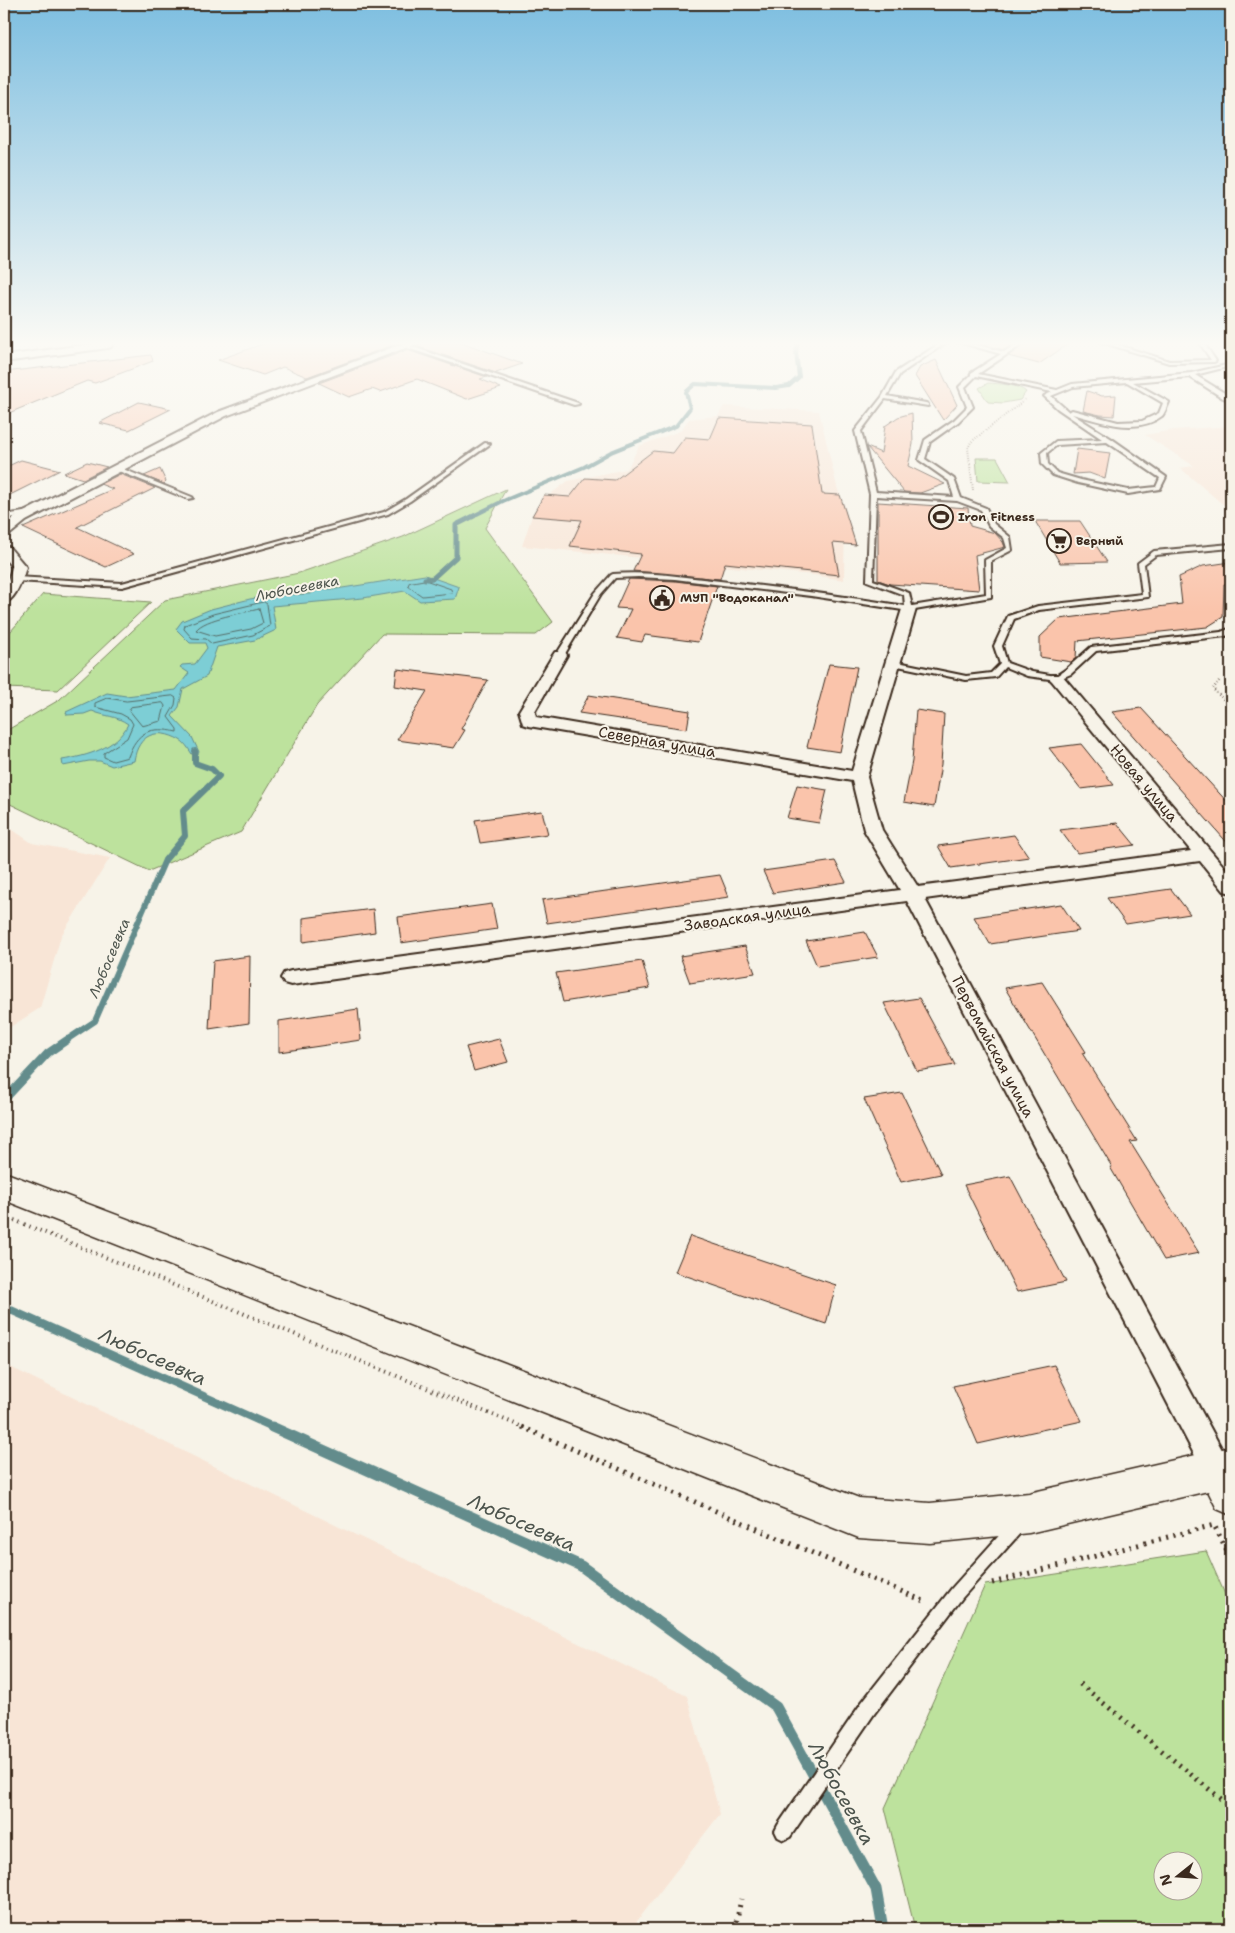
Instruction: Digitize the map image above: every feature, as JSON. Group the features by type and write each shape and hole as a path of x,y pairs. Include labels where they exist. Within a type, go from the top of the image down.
{"street":[{"path":"4,532 22,518 36,513 188,432"},
{"path":"4,550 19,566 16,579 4,599"},
{"path":"859,777 909,609"},
{"name":"Северная улица","path":"560,655 527,711 529,720 859,777"},
{"name":"Новая улица","path":"1057,678 1231,887"},
{"name":"Первомайская улица","path":"859,777 873,830 913,895 1227,1476"},
{"name":"Заводская улица","path":"290,978 913,895 1204,854"},
{"path":"4,1186 859,1518 930,1523 1029,1513 1227,1476"}],"lane":[{"path":"858,432 873,494 870,581 907,594 909,609"},
{"path":"937,432 927,441 922,460 952,480 958,499"},
{"path":"1098,432 1110,440 1163,477 1158,488 1128,492 1080,482 1055,474 1045,464 1044,453 1056,443 1110,440"},
{"path":"16,579 122,585 386,513 408,500 488,444"},
{"path":"118,469 190,498"},
{"path":"560,655 598,593 613,576 634,573 826,595 909,609 989,596 988,560 1010,549 1007,537 991,525 984,509 958,499 873,494"},
{"path":"4,517 36,513"},
{"path":"1004,664 998,646 1011,618 1038,608 1146,596 1142,563 1154,553 1229,548"},
{"path":"1004,664 1030,674 1057,678 1068,672 1094,649 1223,634 1231,630"},
{"path":"893,663 966,678 993,675 1004,664"},
{"path":"784,1831 868,1708 957,1592 1029,1513"}],"path":[{"path":"974,495 968,448 971,442 984,432"},
{"path":"1219,681 1213,689 1231,707"},
{"path":"4,1216 539,1434 944,1610"},
{"path":"1225,1410 1231,1409"},
{"path":"957,1592 1214,1525 1231,1558"},
{"path":"1080,1684 1231,1807"},
{"path":"735,1929 741,1899"}],"shaded area":[{"path":"677,432 824,432 837,487 845,510 844,580 814,575 522,546 532,516 548,496 568,481 627,469 639,446"},
{"path":"1161,432 1231,432 1231,506 1226,507 1180,468 1194,466 1145,435"},
{"path":"4,824 32,843 110,858 61,936 40,1008 4,1031"},
{"path":"4,1364 687,1696 720,1814 631,1929 4,1929"}],"green space":[{"path":"976,458 997,458 1010,482 978,481"},
{"path":"506,489 485,528 553,622 536,635 382,634 317,705 241,832 149,871 4,801 4,732 59,700 165,600 299,573 403,537"},
{"path":"43,594 151,602 58,690 4,688 4,639"},
{"path":"1206,1551 1231,1608 1231,1929 915,1929 885,1808 985,1585"}],"water":[{"path":"425,575 459,587 455,599 420,601 405,591 363,598 272,606 276,630 255,640 217,647 207,676 183,689 179,707 172,716 192,737 199,752 195,759 182,741 172,736 156,734 144,739 136,752 134,761 112,766 100,761 89,761 63,766 62,760 91,753 109,745 117,739 128,724 119,719 92,711 84,714 67,715 66,712 107,693 126,696 176,690 189,673 180,667 182,665 195,664 207,648 205,643 190,643 176,629 182,621 211,609 250,599 275,595 310,594 320,589 336,589"}],"building":[{"path":"713,432 813,432 822,494 840,495 856,545 833,543 839,575 725,563 720,579 633,571 641,554 570,546 582,520 532,516 544,495 570,497 585,478 615,480 653,451 673,453 685,437 710,439"},
{"path":"884,432 913,432 913,444 908,466 945,484 920,493 904,492 867,447 881,453"},
{"path":"1077,449 1110,453 1105,479 1089,473 1073,474"},
{"path":"21,460 60,470 4,498 4,468"},
{"path":"87,462 107,467 83,479 64,473"},
{"path":"160,469 166,482 164,484 144,476"},
{"path":"120,474 155,488 77,527 134,554 106,567 23,528 113,489 100,484"},
{"path":"878,502 968,508 970,526 995,533 1005,547 975,555 979,590 890,584 878,580"},
{"path":"1035,521 1080,521 1107,562 1060,563"},
{"path":"1231,562 1231,584 1224,584 1223,617 1207,627 1077,641 1076,658 1071,662 1040,657 1040,637 1059,619 1182,604 1179,577 1203,566"},
{"path":"629,579 675,581 717,586 698,642 645,635 642,642 617,638 631,609 616,608"},
{"path":"829,664 857,667 840,752 807,747"},
{"path":"397,669 488,680 461,729 465,730 454,748 397,740 427,691 395,686"},
{"path":"589,695 690,711 687,729 579,713"},
{"path":"1141,708 1231,806 1231,847 1112,712"},
{"path":"916,710 944,714 941,764 934,807 904,802 912,761"},
{"path":"1081,744 1114,785 1081,789 1049,748"},
{"path":"797,785 827,790 819,823 787,818"},
{"path":"542,811 548,834 480,843 475,820"},
{"path":"1117,823 1135,845 1077,853 1060,830"},
{"path":"1014,835 1029,857 951,868 938,846"},
{"path":"835,861 846,882 773,893 763,871"},
{"path":"720,875 729,897 547,923 542,900"},
{"path":"1171,889 1190,914 1126,924 1107,898"},
{"path":"492,904 497,929 401,943 398,917"},
{"path":"1061,904 1079,931 990,944 974,917"},
{"path":"373,909 375,932 303,942 303,918"},
{"path":"865,932 878,957 817,966 806,941"},
{"path":"745,946 755,973 690,983 680,956"},
{"path":"250,956 249,1023 209,1029 213,961"},
{"path":"642,961 650,988 563,1002 556,973"},
{"path":"1042,982 1086,1052 1082,1053 1137,1141 1130,1142 1199,1253 1164,1260 1110,1167 1112,1167 1005,988"},
{"path":"919,998 955,1065 917,1071 884,1003"},
{"path":"358,1009 361,1040 279,1052 279,1021"},
{"path":"499,1039 508,1062 474,1071 466,1047"},
{"path":"902,1093 941,1174 901,1182 864,1099"},
{"path":"1010,1176 1066,1282 1017,1292 964,1185"},
{"path":"690,1236 836,1285 826,1324 675,1272"},
{"path":"1054,1365 1082,1421 978,1444 953,1386"}],"waterway":[{"name":"Любосеевка","path":"471,517 503,501 584,467 611,452 660,432"},
{"name":"Любосеевка","path":"425,579 433,578 456,557 456,525 474,516"},
{"name":"Любосеевка","path":"65,1041 95,1021 165,860 185,836 183,811 219,776 212,769 195,763 195,751"},
{"name":"Любосеевка","path":"4,1100 48,1053 67,1040"},
{"name":"Любосеевка","path":"4,1307 275,1428"},
{"name":"Любосеевка","path":"272,1427 581,1566 776,1707 876,1889 883,1929"}],"place":[{"name":"Iron Fitness","path":"941,517"},
{"name":"Верный","path":"1059,541"},
{"name":"МУП \"Водоканал\"","path":"662,598"}]}
